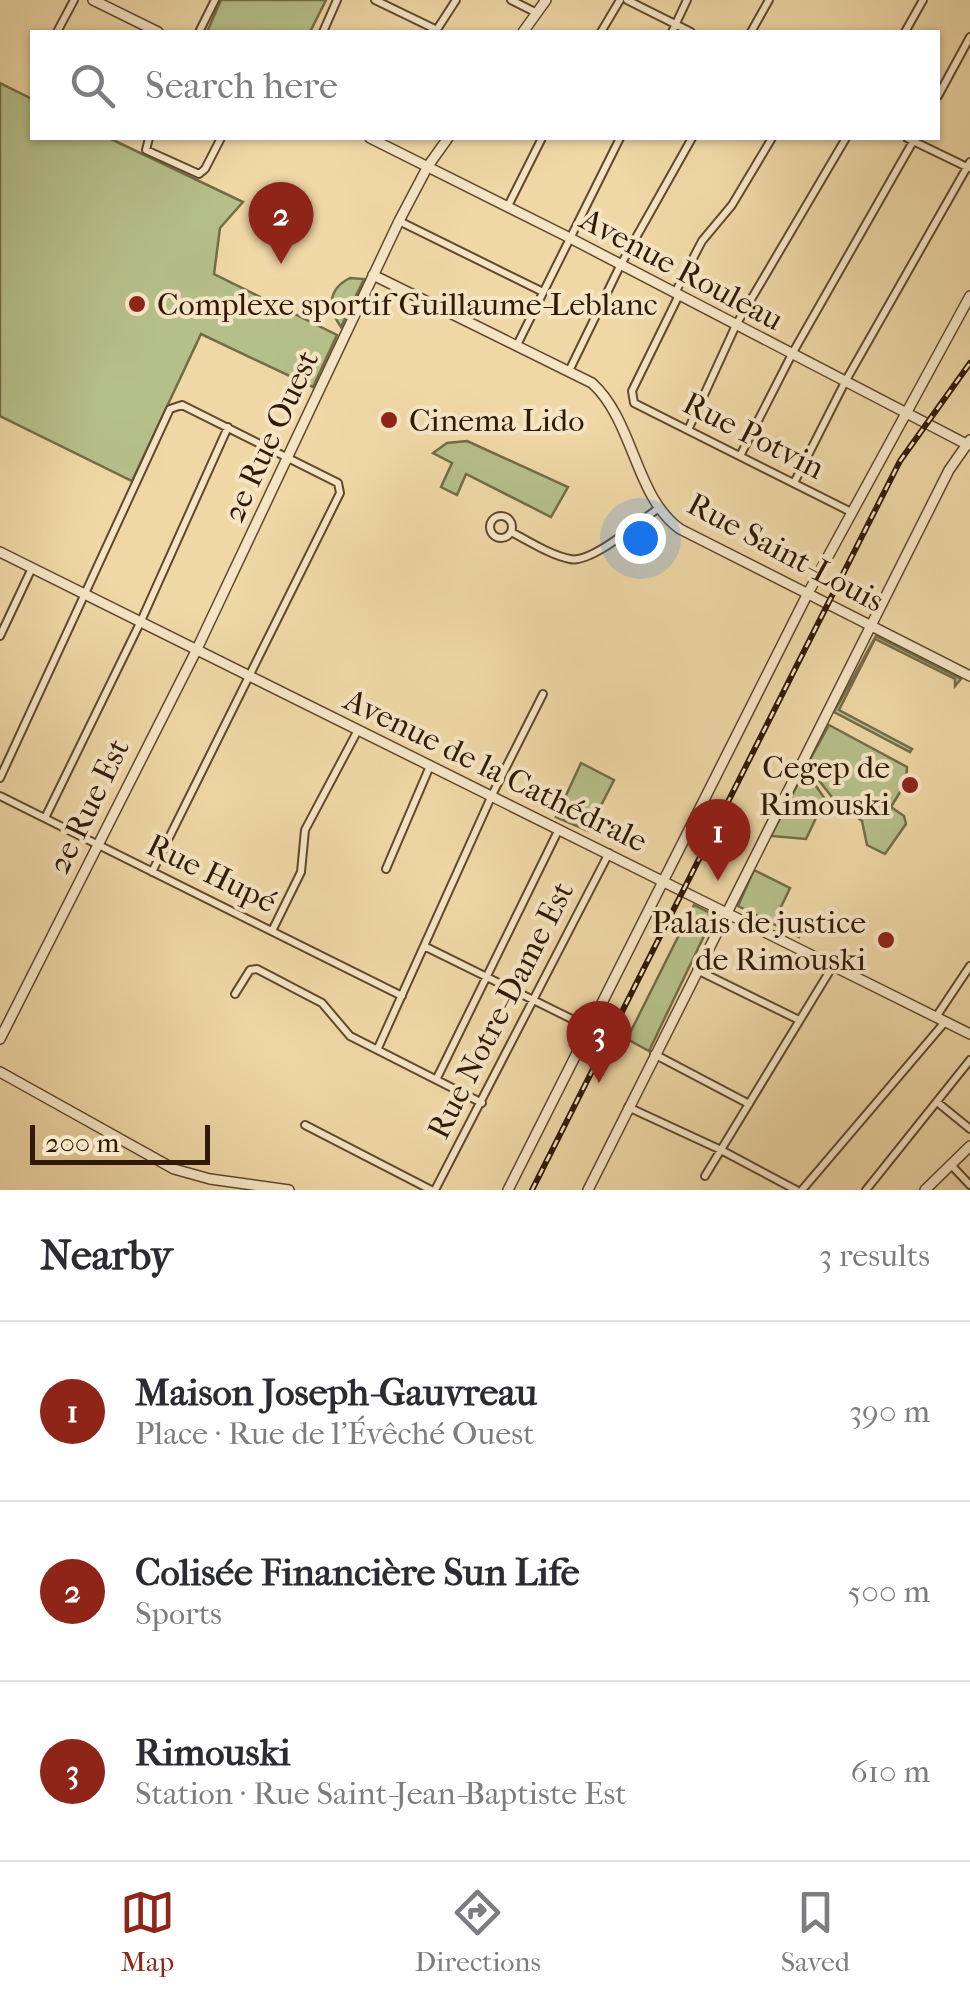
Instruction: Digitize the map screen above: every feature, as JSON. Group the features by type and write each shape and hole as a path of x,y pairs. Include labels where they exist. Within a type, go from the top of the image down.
{"street":[{"path":"58,30 74,0"},
{"path":"93,0 154,30"},
{"path":"200,30 215,0"},
{"path":"324,30 337,0"},
{"path":"375,0 434,30"},
{"path":"437,30 456,0"},
{"path":"511,0 537,13"},
{"path":"524,30 546,0"},
{"path":"603,30 624,0 673,28 687,0"},
{"path":"752,30 768,0"},
{"path":"905,30 923,0"},
{"path":"940,92 970,37"},
{"path":"148,140 145,148 199,174 205,170 220,140"},
{"name":"Avenue Rouleau","path":"374,140 969,443"},
{"name":"2e Rue Ouest","path":"196,651 399,221 447,140"},
{"path":"508,206 541,140"},
{"path":"518,346 619,140"},
{"path":"570,371 620,266 691,140"},
{"path":"677,294 702,241 732,206 771,140"},
{"path":"688,430 736,325 845,140"},
{"path":"740,456 910,140"},
{"path":"794,483 845,382 969,166 915,140"},
{"path":"399,221 543,292"},
{"name":"Rue Saint-Louis","path":"374,276 592,383 611,405 659,508 680,530 970,676"},
{"name":"Rue Potvin","path":"677,294 632,391 634,403 851,512"},
{"path":"508,1190 807,594 970,296"},
{"path":"0,778 175,405 182,405 338,483 340,488 152,872"},
{"path":"44,818 141,622 228,428"},
{"path":"588,1190 949,470 969,443"},
{"path":"511,532 566,559 580,560 607,546 659,508"},
{"name":"Avenue de la Cathédrale","path":"0,552 970,1034"},
{"path":"0,636 32,568"},
{"name":"2e Rue Est","path":"0,1039 196,651"},
{"path":"378,1048 492,796 543,694"},
{"path":"272,931 300,872 305,830 358,730"},
{"path":"386,869 430,766"},
{"name":"Rue Hupé","path":"0,796 402,996"},
{"path":"437,1078 559,829"},
{"name":"Rue Notre-Dame Est","path":"433,1190 482,1103 609,853"},
{"path":"424,946 591,1029"},
{"path":"705,1176 834,964"},
{"path":"628,1107 799,1190 941,1019 970,966"},
{"path":"696,969 799,1020"},
{"path":"235,994 250,970 257,970 322,1003 350,1036 482,1103"},
{"path":"654,1054 749,1104"},
{"path":"866,1190 970,1060"},
{"path":"0,1072 174,1170 289,1190"},
{"path":"937,1102 970,1129"},
{"path":"305,1125 433,1190"},
{"path":"925,1190 970,1146"},
{"path":"952,1166 970,1185"}],"green space":[{"path":"221,0 326,0 311,30 208,30"},
{"name":"Complexe sportif Guillaume-Leblanc","path":"0,83 30,98 30,140 113,140 243,202 220,228 214,274 337,335 313,387 201,334 132,481 0,416"},
{"path":"350,278 364,279 341,327 333,313 332,300 337,288"},
{"path":"467,441 568,487 551,517 466,474 457,495 441,487 452,463 433,453 447,443"},
{"path":"876,636 961,679 955,686 955,679 875,639 839,710 912,749 910,752 834,712"},
{"path":"829,725 907,767 906,782 891,807 904,816 906,824 885,854 867,845 862,821 835,801 807,765"},
{"path":"581,763 614,780 588,831 556,817"},
{"path":"805,770 825,799 806,839 771,836"},
{"path":"754,870 790,888 779,911 803,924 799,937 738,906"},
{"path":"694,905 714,915 649,1051 627,1039"}],"railway":[{"path":"532,1190 900,461 970,363"}],"place":[{"name":"Colisée Financière Sun Life","path":"281,264"},
{"name":"Complexe sportif Guillaume-Leblanc","path":"137,304"},
{"name":"Cinema Lido","path":"389,420"},
{"name":"Cegep de Rimouski","path":"910,785"},
{"name":"Maison Joseph-Gauvreau","path":"718,881"},
{"name":"Palais de justice de Rimouski","path":"886,940"},
{"name":"Rimouski","path":"599,1083"}]}
